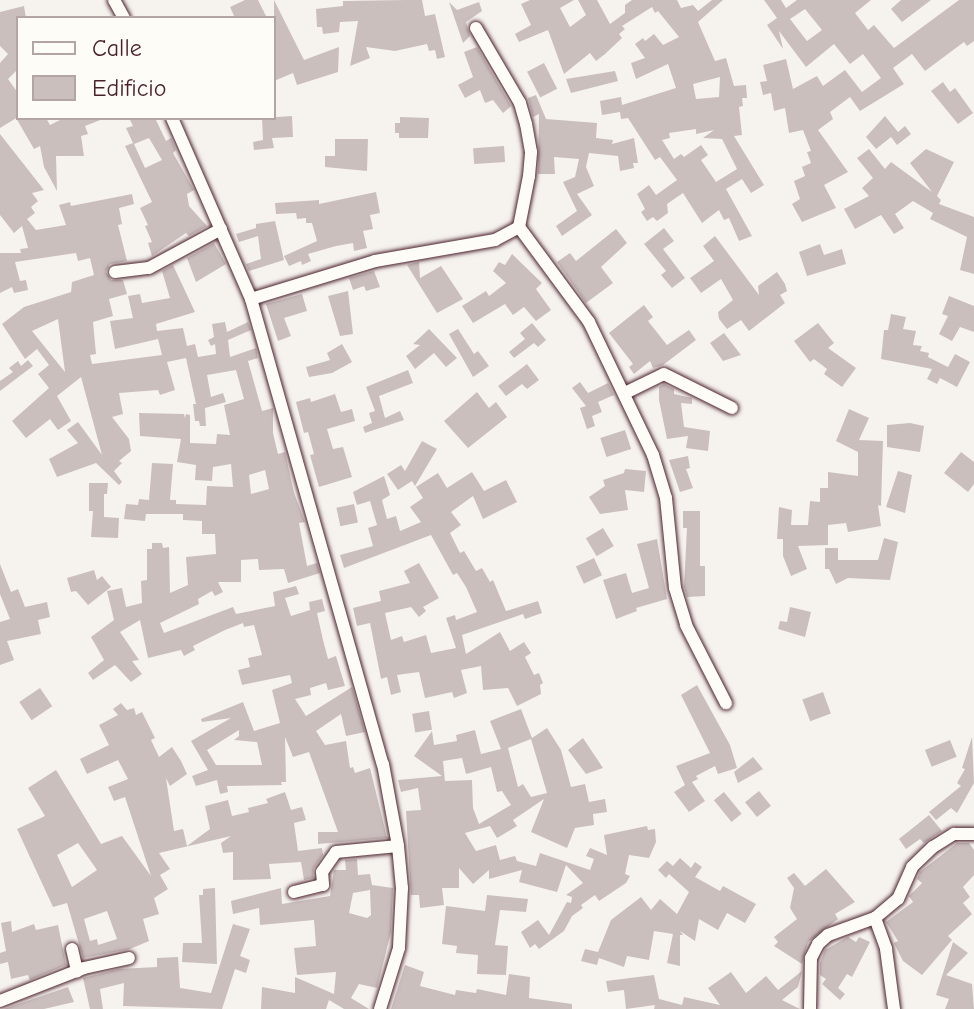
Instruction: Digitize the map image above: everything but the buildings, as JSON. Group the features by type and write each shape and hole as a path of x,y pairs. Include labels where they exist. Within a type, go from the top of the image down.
{"street":[{"path":"476,28 520,103 526,124 531,152 519,227 589,322 653,455 666,498 675,588 686,625 726,703"},
{"path":"173,120 251,299 383,764 398,846 402,888 399,948 380,1009"},
{"path":"251,299 375,261 495,240 519,227"},
{"path":"115,272 149,268 221,229"},
{"path":"625,393 664,374 732,408"},
{"path":"810,1009 811,958 818,944 828,935 875,918 898,899 912,867 923,854 954,834 974,834"},
{"path":"294,892 323,885 322,872 336,852 398,846"},
{"path":"875,918 886,949 894,1009"},
{"path":"72,949 77,971"},
{"path":"0,1001 77,971 129,958"}]}
